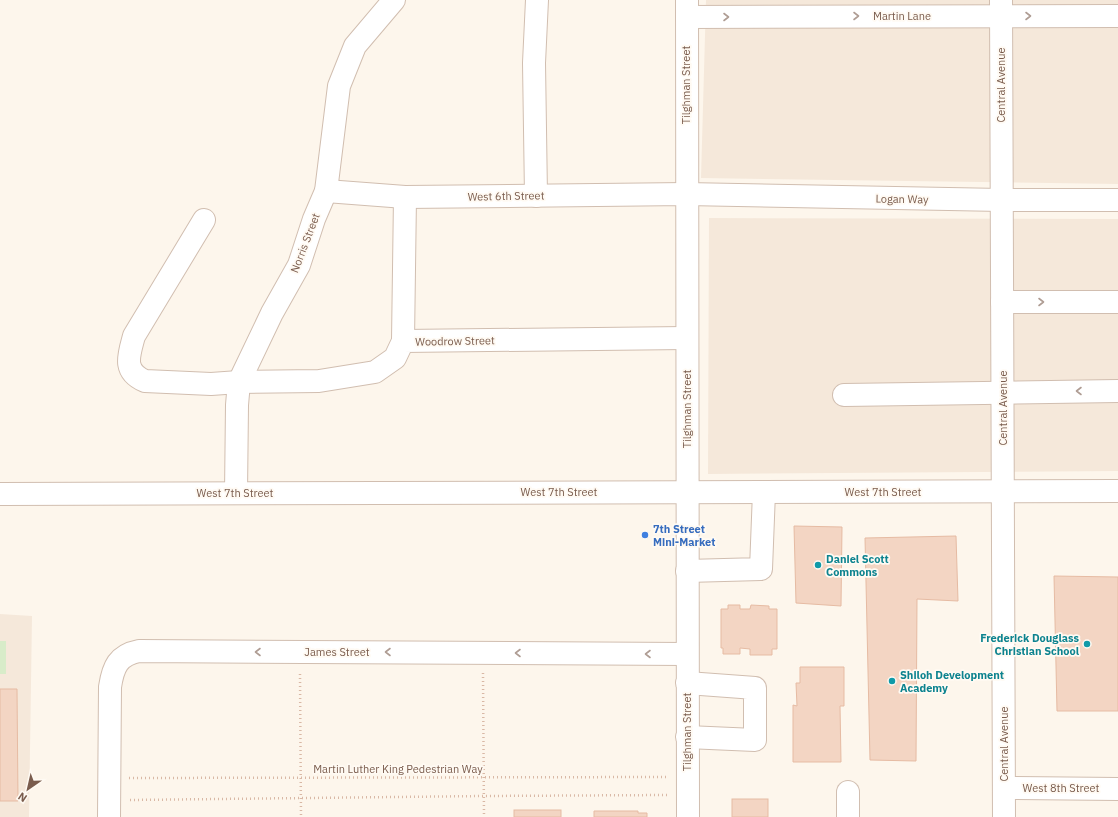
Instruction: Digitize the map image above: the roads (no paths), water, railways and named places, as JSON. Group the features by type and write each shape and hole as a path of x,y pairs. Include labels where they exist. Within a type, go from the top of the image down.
{"street":[{"name":"Norris Street","path":"236,493 237,405 239,382 272,313 299,265 314,219 326,191 339,86 355,46 394,0"},
{"path":"536,0 534,63 536,196"},
{"name":"Martin Lane","path":"687,9 1001,8 1118,16"},
{"name":"Central Avenue","path":"1001,8 1004,817"},
{"name":"Tilghman Street","path":"687,9 686,338 688,817"},
{"name":"West 6th Street","path":"326,191 405,197 686,194"},
{"name":"Logan Way","path":"686,194 1002,200 1118,200"},
{"path":"403,342 405,197"},
{"name":"Woodrow Street","path":"204,220 134,336 129,356 130,370 136,377 144,381 211,384 239,382 319,381 375,372 395,358 403,342 686,338"},
{"path":"1002,302 1118,302"},
{"path":"844,394 1118,391"},
{"name":"West 7th Street","path":"0,494 1118,491"},
{"path":"687,571 761,570 764,492"},
{"name":"James Street","path":"109,796 110,687 112,673 120,661 129,653 139,651 687,654"},
{"path":"687,683 755,688 755,740 687,737"},
{"name":"West 8th Street","path":"1004,788 1118,789"},
{"path":"848,792 848,817"}],"place":[{"name":"7th Street Mini-Market","path":"645,535"},
{"name":"Daniel Scott Commons","path":"818,565"},
{"name":"Frederick Douglass Christian School","path":"1087,644"},
{"name":"Shiloh Development Academy","path":"892,681"}]}
